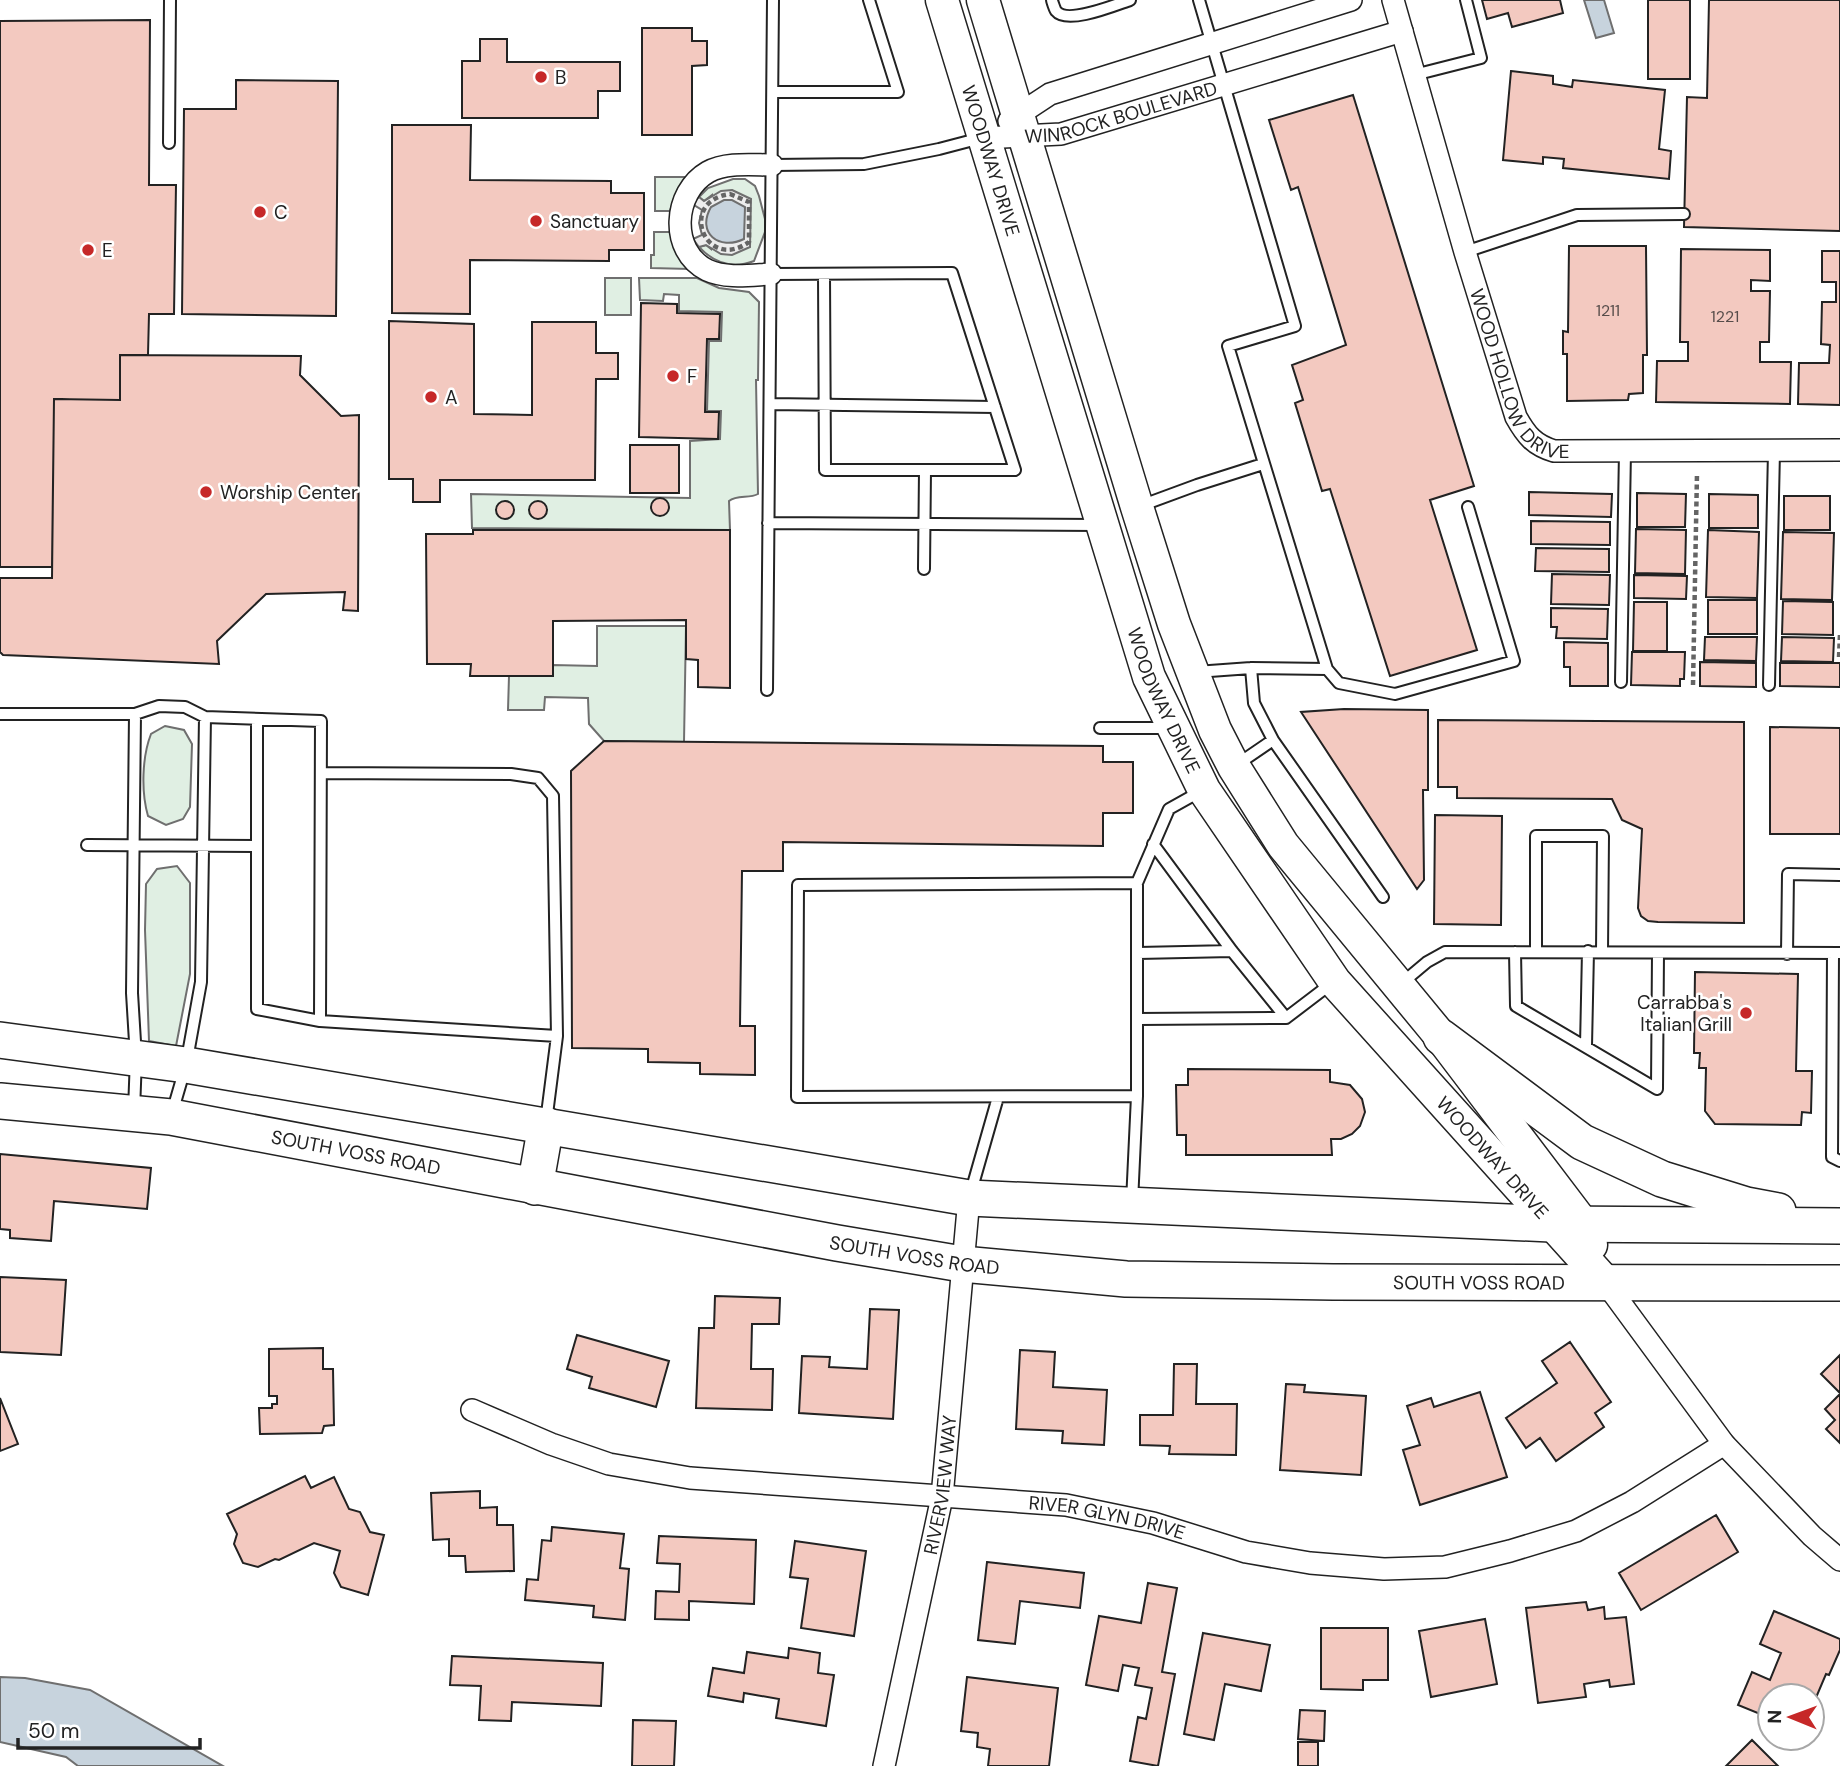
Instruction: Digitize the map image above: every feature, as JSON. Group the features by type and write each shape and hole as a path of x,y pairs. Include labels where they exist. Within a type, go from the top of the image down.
{"main road":[{"name":"WOODWAY DRIVE","path":"983,0 1008,128 1102,525 1149,677 1204,790 1335,982 1567,1224"},
{"name":"WOODWAY DRIVE","path":"943,4 1008,128 1174,624 1215,730 1234,767 1283,845 1397,987 1441,1037 1605,1282"},
{"path":"1102,525 1137,508"},
{"path":"1204,790 1234,767"},
{"path":"1441,1037 1581,1142 1662,1179 1746,1205 1840,1224"},
{"path":"0,1040 186,1065 969,1198 1567,1224 1840,1224"},
{"name":"SOUTH VOSS ROAD","path":"0,1101 171,1117 836,1243 962,1264 1126,1279 1840,1283"},
{"path":"535,1187 546,1125"}],"street":[{"name":"WINROCK BOULEVARD","path":"1008,128 1050,94 1352,0"},
{"path":"1393,0 1402,31"},
{"name":"WINROCK BOULEVARD","path":"1008,128 1061,134 1402,31"},
{"name":"WOOD HOLLOW DRIVE","path":"1402,31 1465,252 1516,416 1526,435 1540,447 1555,451 1840,450"},
{"path":"771,274 729,275 708,270 691,258 682,242 679,222 683,202 694,185 709,172 727,167 772,165"},
{"name":"RIVERVIEW WAY","path":"884,1766 942,1497 969,1198"},
{"name":"WOODWAY DRIVE","path":"1605,1282 1724,1444 1812,1536 1840,1560"},
{"name":"RIVER GLYN DRIVE","path":"472,1410 551,1444 609,1464 690,1478 1066,1506 1153,1523 1246,1552 1310,1563 1384,1569 1445,1567 1576,1531 1632,1502 1724,1444"}],"lane":[{"path":"169,144 170,0"},
{"path":"768,690 773,0"},
{"path":"774,92 898,92 869,0"},
{"path":"1052,0 1055,10 1072,17 1130,0"},
{"path":"1199,0 1295,326 1228,346 1327,669 1339,683 1395,694 1514,660 1468,507"},
{"path":"1414,75 1481,58 1466,0"},
{"path":"772,165 864,164 939,149 1008,128"},
{"path":"1465,252 1577,215 1684,214"},
{"path":"771,274 952,273 1015,470 825,470 824,274"},
{"path":"770,404 995,407"},
{"path":"1621,682 1626,451"},
{"path":"1769,685 1774,451"},
{"path":"1137,508 1263,464"},
{"path":"924,569 925,470"},
{"path":"768,523 1102,525"},
{"path":"1192,672 1251,668 1327,669"},
{"path":"1251,668 1254,703 1273,740 1383,897"},
{"path":"0,714 135,714 159,706 184,707 205,717 321,721 320,1021"},
{"path":"133,1113 136,1058 132,993 135,714"},
{"path":"171,1117 186,1065 201,982 205,717"},
{"path":"257,719 257,1009 320,1021 557,1036"},
{"path":"1100,728 1174,727"},
{"path":"1234,767 1273,740"},
{"path":"321,773 511,774 538,778 553,796 557,1036 546,1125"},
{"path":"1131,1205 1137,1096 1137,883 1169,809 1204,790"},
{"path":"1536,951 1536,836 1603,836 1602,951"},
{"path":"1153,844 1232,951 1286,1018"},
{"path":"87,845 257,846"},
{"path":"1787,954 1788,874 1840,875"},
{"path":"1137,883 798,885 797,1097 1137,1096"},
{"path":"1138,953 1232,951"},
{"path":"1586,1046 1588,951"},
{"path":"1397,987 1427,962 1445,952 1837,953 1832,1157 1840,1161"},
{"path":"1516,952 1516,1006 1657,1089 1658,953"},
{"path":"1138,1019 1286,1018 1335,982"},
{"path":"969,1198 998,1097"}],"path":[{"path":"721,196 739,196 749,202 749,242 733,250 715,247 703,233 701,224 706,206 721,196"},
{"path":"1693,685 1697,451"},
{"path":"1839,657 1840,634"}],"green space":[{"path":"655,177 690,177 674,198 670,211 655,211"},
{"path":"733,179 745,179 755,186 765,219 765,232 754,261 739,264 717,261 699,247 706,245 711,249 712,195 704,201 699,197 708,188"},
{"path":"654,232 670,232 682,262 689,269 651,268"},
{"path":"605,278 631,278 631,315 605,315"},
{"path":"639,278 697,278 719,288 749,292 759,302 756,380 758,494 729,501 730,530 472,528 471,494 690,498 690,441 720,439 721,411 707,411 709,341 721,341 722,312 679,311 679,295 664,294 663,301 640,300"},
{"path":"597,626 686,626 684,742 604,741 589,724 588,698 545,697 544,710 508,710 509,676 553,676 553,665 597,666"},
{"path":"165,726 184,730 192,744 190,807 183,819 166,825 148,816 143,786 144,764 151,734"},
{"path":"177,866 190,883 190,974 176,1046 149,1041 145,930 146,884 157,869"}],"shaded area":[{"path":"1584,0 1604,0 1614,33 1596,38"},
{"path":"732,190 751,199 750,247 732,255 721,254 706,245 699,247 693,239 702,235 699,223 702,210 694,205 696,200 699,197 704,201 721,191"},
{"path":"724,200 732,200 745,207 744,239 726,243 712,237 708,232 707,216 711,207"},
{"path":"0,1677 25,1678 90,1690 223,1766 78,1766 66,1757 0,1742"}],"building":[{"path":"1482,0 1560,0 1563,13 1512,27 1508,13 1487,19"},
{"path":"1648,0 1690,0 1690,79 1648,79"},
{"path":"1709,0 1840,0 1840,231 1684,227 1687,97 1707,98"},
{"name":"E","path":"150,20 149,185 176,185 174,314 149,314 148,355 120,355 120,400 54,399 52,567 0,567 0,21"},
{"path":"642,28 692,28 692,41 707,41 707,65 692,66 692,135 642,135"},
{"name":"B","path":"480,39 507,39 507,62 620,62 620,91 598,91 598,118 462,118 462,61 480,61"},
{"path":"1511,71 1553,76 1553,84 1572,87 1573,80 1665,90 1659,149 1671,151 1669,179 1563,168 1564,159 1543,157 1543,164 1503,160"},
{"name":"C","path":"236,80 338,81 336,316 182,314 184,109 236,109"},
{"path":"1353,95 1474,486 1430,500 1477,650 1390,676 1330,489 1322,491 1295,403 1303,400 1292,365 1346,345 1298,187 1291,190 1269,120"},
{"path":"392,125 471,125 470,180 611,181 611,193 644,193 644,250 609,250 609,261 470,260 470,314 392,313"},
{"path":"1569,246 1646,246 1647,355 1643,355 1643,393 1629,394 1628,400 1567,401 1567,354 1563,354 1563,331 1568,332"},
{"path":"1681,249 1770,250 1770,281 1751,280 1751,291 1770,291 1769,342 1760,342 1760,362 1791,362 1790,404 1656,402 1657,361 1688,361 1688,342 1680,342"},
{"path":"1822,251 1840,251 1840,405 1798,404 1799,363 1829,363 1830,345 1821,344 1822,302 1836,302 1836,282 1822,282"},
{"name":"F","path":"641,303 677,304 677,313 720,314 719,339 707,339 705,412 719,412 718,439 639,437"},
{"name":"A","path":"389,321 474,324 474,414 532,415 532,322 596,322 596,353 618,353 618,379 596,379 595,480 440,480 440,502 413,502 413,479 389,479"},
{"name":"Worship Center","path":"120,355 301,356 300,375 341,416 359,415 358,611 343,610 345,592 266,594 217,641 219,664 3,655 0,652 0,578 52,578 54,399 120,400"},
{"path":"630,445 679,445 679,493 630,493"},
{"path":"1529,492 1612,494 1611,517 1529,515"},
{"path":"1637,493 1686,494 1685,527 1637,527"},
{"path":"1709,494 1758,495 1758,528 1709,528"},
{"path":"1784,496 1830,496 1830,530 1784,530"},
{"path":"660,498 666,501 669,507 666,513 660,516 654,513 651,507 654,501"},
{"path":"505,501 511,504 514,510 511,516 505,519 499,516 496,510 499,504"},
{"path":"538,501 544,504 547,510 544,516 538,519 532,516 529,510 532,504"},
{"path":"1531,521 1610,522 1610,545 1531,544"},
{"path":"1636,529 1686,530 1685,574 1635,573"},
{"path":"473,530 730,530 730,688 698,687 698,660 686,659 686,620 553,621 553,676 470,676 471,664 427,664 426,534 473,534"},
{"path":"1708,530 1759,532 1757,598 1706,597"},
{"path":"1783,532 1834,533 1832,600 1781,599"},
{"path":"1536,548 1609,549 1609,572 1535,571"},
{"path":"1552,574 1610,575 1609,605 1551,604"},
{"path":"1634,575 1687,576 1686,599 1634,598"},
{"path":"1708,600 1757,600 1757,634 1708,634"},
{"path":"1783,601 1833,602 1833,635 1782,634"},
{"path":"1634,602 1667,602 1667,651 1633,651"},
{"path":"1551,608 1608,609 1607,639 1556,638 1557,627 1551,627"},
{"path":"1705,637 1757,637 1756,661 1704,660"},
{"path":"1782,637 1834,638 1833,662 1781,661"},
{"path":"1564,642 1608,643 1608,686 1570,686 1570,667 1564,667"},
{"path":"1632,652 1685,652 1684,679 1680,679 1680,686 1631,685"},
{"path":"1700,662 1756,663 1756,687 1700,686"},
{"path":"1780,663 1840,663 1840,687 1780,686"},
{"path":"1344,709 1428,710 1428,790 1423,790 1424,880 1417,889 1301,712"},
{"path":"1438,720 1744,722 1744,923 1658,922 1648,921 1641,916 1638,908 1642,829 1622,820 1612,799 1457,798 1457,787 1438,787"},
{"path":"1770,727 1840,728 1840,834 1770,834"},
{"path":"604,741 1103,746 1103,762 1133,762 1133,813 1103,813 1103,846 783,842 783,871 742,871 740,1026 755,1026 755,1075 700,1074 700,1063 648,1062 648,1049 572,1048 571,771"},
{"path":"1435,815 1502,816 1501,925 1434,924"},
{"name":"Carrabba's Italian Grill","path":"1695,972 1798,974 1796,1071 1812,1071 1811,1113 1802,1112 1801,1125 1715,1124 1705,1111 1706,1068 1699,1068 1700,1053 1694,1053"},
{"path":"1188,1069 1330,1070 1330,1082 1350,1085 1362,1099 1365,1112 1360,1126 1352,1134 1341,1139 1331,1139 1332,1155 1186,1155 1186,1135 1177,1135 1176,1085 1188,1085"},
{"path":"0,1154 151,1168 147,1209 54,1201 51,1241 10,1238 10,1230 0,1229"},
{"path":"0,1277 66,1280 61,1355 0,1352"},
{"path":"715,1296 780,1298 779,1324 752,1324 751,1369 773,1369 772,1410 696,1408 699,1328 714,1328"},
{"path":"870,1309 899,1310 893,1419 799,1413 802,1356 830,1357 829,1367 867,1369"},
{"path":"577,1335 669,1361 656,1407 589,1388 592,1377 567,1369"},
{"path":"1570,1342 1611,1402 1595,1413 1604,1427 1556,1461 1540,1438 1526,1448 1506,1418 1557,1383 1542,1361"},
{"path":"323,1348 323,1369 333,1369 334,1425 324,1426 322,1433 260,1434 259,1408 272,1408 272,1404 277,1404 277,1396 269,1396 269,1349"},
{"path":"1020,1350 1055,1352 1053,1387 1107,1390 1104,1445 1062,1443 1063,1431 1016,1429"},
{"path":"1840,1355 1840,1393 1821,1374"},
{"path":"1174,1364 1197,1364 1196,1404 1237,1404 1236,1455 1169,1454 1170,1446 1140,1445 1140,1415 1173,1415"},
{"path":"1286,1384 1305,1385 1304,1392 1366,1396 1361,1475 1280,1470"},
{"path":"1480,1392 1507,1477 1420,1505 1403,1450 1420,1445 1407,1406 1431,1398 1434,1407"},
{"path":"1840,1394 1840,1443 1826,1429 1835,1420 1825,1409"},
{"path":"0,1398 18,1444 0,1451"},
{"path":"305,1476 311,1488 334,1477 349,1509 360,1512 370,1532 384,1535 368,1595 341,1587 334,1573 340,1551 314,1543 258,1567 243,1563 234,1544 237,1534 227,1514"},
{"path":"480,1491 480,1508 497,1507 497,1525 513,1525 514,1571 466,1572 465,1556 449,1556 449,1539 433,1540 431,1493"},
{"path":"1716,1515 1738,1552 1641,1610 1619,1573"},
{"path":"552,1527 624,1534 620,1568 629,1569 625,1620 593,1617 594,1606 525,1600 527,1579 538,1580 542,1540 551,1541"},
{"path":"659,1536 756,1540 754,1604 689,1601 689,1620 655,1619 656,1591 679,1592 680,1564 657,1563"},
{"path":"795,1541 866,1551 854,1636 801,1628 808,1579 790,1577"},
{"path":"987,1562 1084,1573 1080,1608 1020,1601 1015,1644 978,1640"},
{"path":"1148,1583 1177,1588 1162,1672 1175,1674 1158,1766 1130,1761 1138,1717 1146,1719 1152,1688 1135,1685 1139,1668 1123,1665 1118,1691 1086,1685 1099,1616 1141,1623"},
{"path":"1586,1602 1588,1610 1604,1607 1605,1619 1626,1617 1634,1684 1610,1687 1609,1680 1584,1684 1586,1697 1538,1703 1526,1608"},
{"path":"1774,1611 1840,1639 1840,1650 1829,1675 1826,1674 1823,1682 1756,1682 1756,1712 1738,1705 1752,1672 1770,1680 1781,1653 1760,1644"},
{"path":"1485,1619 1497,1684 1431,1697 1419,1631"},
{"path":"1321,1628 1388,1628 1388,1680 1363,1680 1363,1690 1321,1689"},
{"path":"1203,1633 1270,1645 1261,1691 1225,1684 1214,1740 1184,1734"},
{"path":"789,1648 820,1653 818,1673 834,1675 826,1726 776,1718 779,1699 744,1693 743,1702 708,1696 713,1668 744,1673 747,1652 788,1658"},
{"path":"452,1656 603,1663 601,1706 512,1702 511,1721 479,1720 481,1686 450,1685"},
{"path":"967,1677 1058,1688 1049,1766 988,1766 990,1749 977,1747 978,1733 961,1731"},
{"path":"1300,1710 1325,1711 1324,1741 1298,1739"},
{"path":"633,1720 676,1721 674,1766 632,1766"},
{"path":"1752,1740 1756,1744 1756,1752 1764,1752 1778,1766 1726,1766"},
{"path":"1298,1742 1318,1742 1318,1766 1298,1766"}],"place":[{"name":"B","path":"541,77"},
{"name":"C","path":"260,212"},
{"name":"Sanctuary","path":"536,221"},
{"name":"E","path":"88,250"},
{"name":"F","path":"673,376"},
{"name":"A","path":"431,397"},
{"name":"Worship Center","path":"206,492"},
{"name":"Carrabba's Italian Grill","path":"1746,1013"}]}
